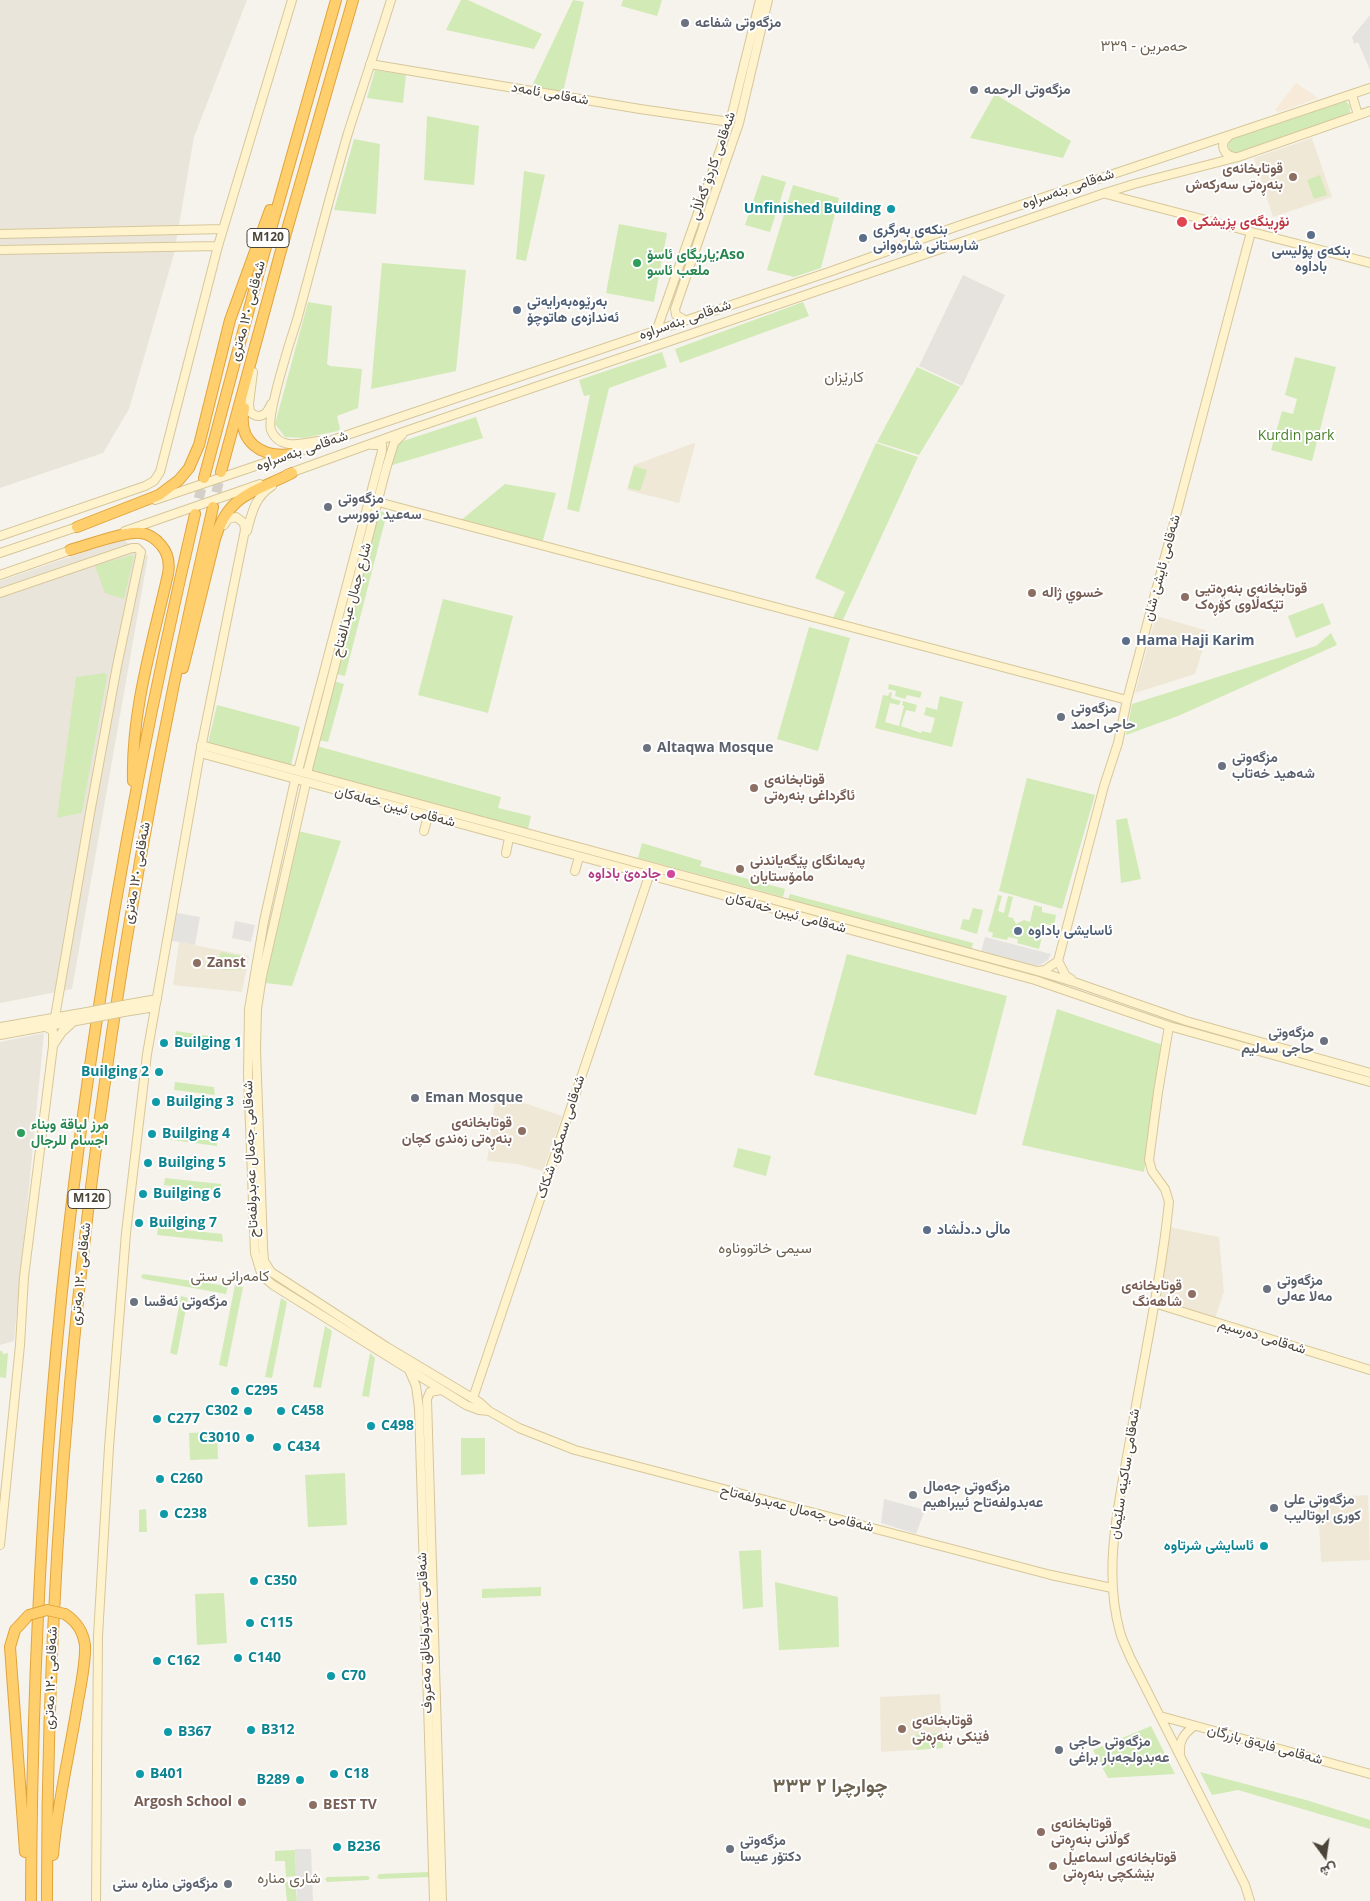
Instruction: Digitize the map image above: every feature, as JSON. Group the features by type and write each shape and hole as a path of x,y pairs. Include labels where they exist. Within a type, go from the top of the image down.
{"highway":[{"name":"شەقامی ١٢٠ مەتری","path":"204,478 336,0"},
{"name":"شەقامی ١٢٠ مەتری","path":"222,472 353,0"},
{"path":"292,454 273,455 261,451 253,445 246,435 242,419 316,129"},
{"path":"77,527 159,495 179,480 189,468 197,450 216,369 234,305 294,148"},
{"path":"143,839 165,733 179,689 219,526 228,511 245,496 292,473"},
{"name":"شەقامی ١٢٠ مەتری","path":"48,1901 49,1750 53,1620 72,1354 99,1116 143,839 172,686 213,507"},
{"name":"شەقامی ١٢٠ مەتری","path":"31,1901 33,1756 39,1590 56,1356 70,1223 90,1064 114,909 163,656 195,514"},
{"path":"70,550 131,534 143,533 158,542 164,549 168,559 168,574 136,726 132,762 134,800"},
{"path":"31,1901 28,1888 10,1647 15,1630 29,1615 47,1610 65,1614 76,1622 85,1647 79,1694 58,1810 48,1901"}],"street":[{"path":"0,536 145,486 154,481 160,472 218,246 292,0"},
{"path":"340,438 290,445 277,439 271,430 270,423 278,386 325,214 370,64 392,0"},
{"name":"شەقامی کاردۆ گەڵاڵی","path":"686,320 678,318 675,309 718,170 760,0"},
{"name":"شەقامی کاردۆ گەڵاڵی","path":"657,329 718,170 739,123 768,0"},
{"name":"شەقامی ئامەد","path":"370,64 730,122"},
{"name":"شەقامی بنەسراوە","path":"0,553 958,226 1370,88"},
{"path":"1352,95 1358,115"},
{"name":"شەقامی بنەسراوە","path":"0,575 406,431 1105,193 1238,156 1370,111"},
{"path":"1229,136 1224,141 1224,151 1230,156 1238,156"},
{"path":"1105,193 1370,263"},
{"path":"197,230 204,232 206,237 204,244 197,246"},
{"path":"0,234 224,230"},
{"name":"شەقامی ئایشێ شان","path":"1058,961 1104,786 1114,757 1127,700 1251,232"},
{"path":"0,250 218,246"},
{"path":"778,289 783,303"},
{"path":"253,372 249,404 252,414 259,416 268,413 278,386"},
{"path":"430,407 426,410 425,414 429,419 457,414"},
{"name":"شارع جمال عبدالفتاح","path":"298,771 378,502 392,448 396,439 406,431"},
{"path":"365,446 379,444 383,447 388,445 392,448"},
{"name":"شارع جمال عبدالفتاح","path":"307,774 383,447"},
{"path":"240,555 252,510 261,495 272,486 313,465"},
{"path":"378,502 1127,700"},
{"path":"96,1901 98,1636 109,1447 126,1233 147,1054 201,745 245,526 239,518 226,520 208,569"},
{"path":"0,594 132,548 138,548 141,552 90,812 55,1017"},
{"name":"شەقامی ئیبن خەلەکان","path":"201,745 1037,971 1186,1021 1348,1072 1370,1082"},
{"name":"شەقامی ئیبن خەلەکان","path":"200,754 1019,976 1170,1026 1348,1072 1370,1073"},
{"name":"شەقامی جەمال عەبدولفەتاح","path":"296,780 264,921 250,1000 248,1074 254,1253 262,1276 268,1281 385,1350 473,1398 483,1404 489,1411"},
{"name":"شەقامی جەمال عەبدولفەتاح","path":"306,782 262,976 257,1009 256,1050 264,1261 267,1267 276,1276 385,1350 406,1368 470,1408 489,1411 534,1434 575,1450 1006,1563 1112,1588"},
{"path":"424,831 428,816"},
{"path":"477,830 480,821"},
{"path":"506,853 509,838"},
{"path":"575,871 579,857"},
{"name":"شەقامی سمکۆی شکاک","path":"473,1398 649,876"},
{"path":"714,893 716,884"},
{"path":"725,896 728,888"},
{"path":"1037,971 1044,970 1058,961 1066,976 1077,983"},
{"path":"1019,976 1022,967"},
{"path":"1096,1000 1101,991"},
{"path":"60,995 63,1006 69,1015"},
{"path":"0,1027 69,1015 87,1016 156,1003"},
{"path":"53,1046 65,1029 87,1016"},
{"path":"0,1035 77,1021"},
{"name":"شەقامی ساکینە سلێمان","path":"1170,1026 1158,1092 1149,1160 1152,1172 1165,1189 1170,1202 1119,1506 1112,1554 1112,1588 1120,1632 1245,1885 1250,1901"},
{"path":"0,1545 20,1345 24,1277 53,1046 53,1031 46,1027"},
{"name":"شەقامی دەرسیم","path":"1154,1303 1370,1370"},
{"name":"شەقامی عەبدولخالق مەعروف","path":"406,1368 413,1376 418,1393 434,1901"},
{"name":"شەقامی عەبدولخالق مەعروف","path":"441,1390 430,1392 427,1399 442,1901"},
{"path":"424,1581 433,1581"},
{"name":"شەقامی فایەق بازرگان","path":"1160,1716 1370,1774"},
{"path":"1181,1758 1180,1744 1182,1738 1194,1726"},
{"path":"430,1760 438,1760"}],"shaded area":[{"path":"0,0 247,0 194,137 174,254 129,409 103,453 0,488"},
{"path":"1370,15 1370,70 1358,42 1354,44 1352,37"},
{"path":"1296,83 1318,98 1279,112 1275,110"},
{"name":"قوتابخانەی بنەڕەتی سەرکەش","path":"1312,138 1332,197 1273,217 1254,158"},
{"path":"963,275 1005,295 962,386 919,366"},
{"path":"694,443 679,503 627,490 634,465"},
{"path":"122,539 148,556 72,989 0,1003 0,581"},
{"path":"1156,616 1205,630 1208,633 1195,674 1135,693"},
{"path":"172,912 200,917 195,945 167,940"},
{"path":"235,921 255,925 251,942 232,938"},
{"path":"985,937 1051,954 1048,960 1034,966 981,952"},
{"path":"179,942 249,956 242,992 173,985"},
{"path":"44,1033 14,1341 0,1345 0,1042"},
{"path":"496,1093 562,1116 543,1171 517,1164 487,1161"},
{"path":"1169,1227 1219,1237 1224,1292 1215,1318 1156,1301"},
{"path":"1368,1495 1370,1560 1321,1562 1318,1498"},
{"path":"884,1499 925,1510 916,1534 881,1523"},
{"path":"940,1694 943,1748 881,1752 880,1697"},
{"path":"295,1849 311,1849 313,1901 297,1901"}],"green space":[{"path":"461,0 468,0 542,34 534,49 446,30"},
{"path":"573,0 584,2 563,92 532,86"},
{"path":"623,0 662,0 657,16 621,6"},
{"path":"375,70 406,75 403,103 367,98"},
{"path":"995,94 1071,141 1063,158 970,138"},
{"path":"1345,100 1350,106 1350,112 1345,116 1237,153 1230,151 1228,145 1231,139"},
{"path":"427,116 479,126 474,185 424,180"},
{"path":"354,139 380,144 376,214 334,210"},
{"path":"524,171 545,175 526,261 516,259"},
{"path":"762,175 786,182 770,232 745,225"},
{"path":"1320,175 1327,195 1314,199 1307,180"},
{"path":"793,185 839,198 821,268 794,277 767,270"},
{"name":"یاریگای ئاسۆ;Aso ملعب ئاسو","path":"619,224 667,233 654,302 606,293"},
{"path":"382,263 466,270 456,371 371,389"},
{"path":"308,302 332,306 327,364 330,366 362,369 358,408 337,416 340,429 338,431 304,438 285,437 275,424"},
{"path":"803,302 809,316 680,363 675,349"},
{"path":"662,352 667,367 609,388 579,512 567,509 590,395 584,396 579,380"},
{"name":"Kurdin park","path":"1295,357 1336,367 1312,461 1271,450 1282,411 1293,414 1297,399 1285,395"},
{"path":"917,367 960,387 919,455 877,442"},
{"path":"476,417 483,438 389,466 397,443"},
{"path":"876,443 918,457 842,622 833,618 845,592 815,578"},
{"path":"634,466 647,470 640,491 628,488"},
{"path":"505,484 556,493 542,544 460,521"},
{"path":"379,511 387,513 345,676 336,674"},
{"path":"134,556 124,599 105,593 95,566"},
{"path":"443,599 513,616 488,713 418,695"},
{"path":"1323,603 1331,624 1296,638 1288,616"},
{"path":"809,627 850,638 818,751 777,739"},
{"path":"1331,633 1337,645 1178,716 1126,735 1132,704 1316,646"},
{"path":"105,673 107,675 106,682 82,812 57,818 76,677"},
{"path":"334,681 344,684 328,742 319,740"},
{"path":"889,684 922,692 920,698 907,695 905,699 895,696 896,691 888,689"},
{"path":"890,692 892,693 891,698 901,701 899,705 890,703 885,722 899,726 904,706 902,705 903,701 917,705 915,712 906,710 901,726 921,733 922,731 931,733 935,718 924,715 926,707 937,710 940,696 963,702 952,747 875,728 883,695 888,696"},
{"path":"217,705 300,727 291,765 208,743"},
{"path":"317,746 501,797 498,808 531,816 528,829 312,771"},
{"path":"1027,778 1095,795 1062,909 999,891"},
{"path":"1127,818 1141,879 1121,883 1116,820"},
{"path":"298,831 341,841 292,986 265,983"},
{"path":"642,843 702,861 700,866 785,889 783,897 638,858"},
{"path":"790,894 973,943 971,951 787,902"},
{"path":"998,895 1002,896 998,911 1004,913 1008,896 1013,897 1008,917 1013,918 1016,924 1024,920 1030,922 1034,905 1042,907 1042,912 1056,915 1054,926 1045,924 1039,949 1017,943 1018,939 1008,937 1007,940 992,937 993,933 988,931"},
{"path":"973,908 983,910 977,934 960,929 963,919 969,920"},
{"path":"221,952 246,957 243,969 225,970 215,968"},
{"path":"847,954 1007,996 976,1115 814,1075"},
{"path":"1057,1009 1163,1045 1144,1172 1022,1145"},
{"path":"176,1031 216,1037 216,1043 175,1039"},
{"path":"175,1082 214,1087 215,1095 174,1090"},
{"path":"166,1131 216,1137 217,1146 165,1139"},
{"path":"738,1148 771,1156 766,1176 733,1167"},
{"path":"165,1178 221,1184 222,1192 164,1185"},
{"path":"158,1227 222,1234 223,1242 157,1235"},
{"path":"143,1274 228,1286 226,1294 143,1279 141,1276"},
{"path":"235,1285 243,1287 227,1367 219,1365"},
{"path":"181,1296 188,1298 177,1355 170,1353"},
{"path":"281,1298 287,1302 272,1378 265,1377"},
{"path":"325,1326 332,1331 321,1388 313,1387"},
{"path":"0,1351 3,1354 8,1353 6,1378 0,1377"},
{"path":"370,1353 375,1358 369,1397 362,1396"},
{"path":"217,1432 218,1459 190,1460 189,1433"},
{"path":"461,1438 485,1438 485,1474 461,1475"},
{"path":"345,1473 347,1525 308,1527 305,1475"},
{"path":"146,1509 147,1532 139,1532 139,1510"},
{"path":"761,1550 763,1607 743,1609 739,1551"},
{"path":"775,1582 838,1597 839,1647 779,1650"},
{"path":"541,1587 541,1596 482,1598 482,1589"},
{"path":"224,1593 227,1643 197,1645 195,1594"},
{"path":"1151,1726 1175,1774 1108,1778 1093,1750"},
{"path":"942,1733 943,1748 917,1750 916,1734"},
{"path":"1200,1772 1306,1800 1370,1820 1370,1829 1238,1790 1212,1795"},
{"path":"295,1850 296,1876 286,1877 285,1861 275,1861 275,1851"},
{"path":"429,1872 429,1877 379,1879 377,1877 379,1874"},
{"path":"368,1876 370,1878 368,1880 327,1882 325,1879 327,1877"},
{"path":"285,1882 295,1882 297,1901 287,1901"}],"tunnel":[{"path":"213,507 221,472"},
{"path":"195,513 204,478"}],"place":[{"name":"مزگەوتی شفاعە","path":"685,23"},
{"name":"مزگەوتی الرحمە","path":"974,90"},
{"name":"قوتابخانەی بنەڕەتی سەرکەش","path":"1293,177"},
{"name":"Unfinished Building","path":"891,209"},
{"name":"نۆڕینگەی پزیشکی","path":"1182,222"},
{"name":"بنکەی پۆلیسی باداوە","path":"1311,235"},
{"name":"بنكەی بەرگری شارستانی شارەوانی","path":"863,238"},
{"name":"یاریگای ئاسۆ;Aso ملعب ئاسو","path":"637,263"},
{"name":"بەڕێوەبەرایەتی ئەندازەی هاتوچۆ","path":"517,310"},
{"name":"مزگەوتی سەعید نوورسی","path":"328,507"},
{"name":"خسوي ژاله","path":"1032,593"},
{"name":"قوتابخانەی بنەڕەتیی تێکەڵاوی کۆڕەک","path":"1185,597"},
{"name":"Hama Haji Karim","path":"1126,641"},
{"name":"مزگەوتی حاجی احمد","path":"1061,717"},
{"name":"Altaqwa Mosque","path":"647,748"},
{"name":"مزگەوتی شەهید خەتاب","path":"1222,766"},
{"name":"قوتابخانەی ئاگرداغی بنەرەتی","path":"754,788"},
{"name":"پەیمانگای پێگەیاندنی مامۆستایان","path":"740,869"},
{"name":"جادەێ باداوە","path":"671,874"},
{"name":"ئاسايشى باداوه","path":"1018,931"},
{"name":"Zanst","path":"197,963"},
{"name":"مزگەوتی حاجی سەلیم","path":"1324,1041"},
{"name":"Builging 1","path":"164,1043"},
{"name":"Builging 2","path":"159,1072"},
{"name":"Eman Mosque","path":"415,1098"},
{"name":"Builging 3","path":"156,1102"},
{"name":"قوتابخانەی بنەڕەتی زەندی کچان","path":"522,1131"},
{"name":"مرز لياقة وبناء اجسام للرجال","path":"21,1133"},
{"name":"Builging 4","path":"152,1134"},
{"name":"Builging 5","path":"148,1163"},
{"name":"Builging 6","path":"143,1194"},
{"name":"Builging 7","path":"139,1223"},
{"name":"ماڵی د.دڵشاد","path":"927,1230"},
{"name":"مزگەوتی مەلا عەلی","path":"1267,1289"},
{"name":"قوتابخانەى شاهەنگ","path":"1192,1294"},
{"name":"مزگەوتی ئەقسا","path":"134,1302"},
{"name":"C295","path":"235,1391"},
{"name":"C302","path":"248,1411"},
{"name":"C458","path":"281,1411"},
{"name":"C277","path":"157,1419"},
{"name":"C498","path":"371,1426"},
{"name":"C3010","path":"250,1438"},
{"name":"C434","path":"277,1447"},
{"name":"C260","path":"160,1479"},
{"name":"مزگەوتی جەمال عەبدولفەتاح ئیبراهیم","path":"913,1495"},
{"name":"مزگەوتی علی کوری ابوتالیب","path":"1274,1508"},
{"name":"C238","path":"164,1514"},
{"name":"ئاسایشی شرتاوە","path":"1264,1546"},
{"name":"C350","path":"254,1581"},
{"name":"C115","path":"250,1623"},
{"name":"C140","path":"238,1658"},
{"name":"C162","path":"157,1661"},
{"name":"C70","path":"331,1676"},
{"name":"قوتابخانەی فێنکی بنەڕەتی","path":"902,1729"},
{"name":"B312","path":"251,1730"},
{"name":"B367","path":"168,1732"},
{"name":"مزگەوتی حاجی عەبدولجەبار براغی","path":"1059,1750"},
{"name":"B401","path":"140,1774"},
{"name":"C18","path":"334,1774"},
{"name":"B289","path":"300,1780"},
{"name":"Argosh School","path":"242,1802"},
{"name":"BEST TV","path":"313,1805"},
{"name":"قوتابخانەی گوڵانی بنەڕەتی","path":"1041,1832"},
{"name":"B236","path":"337,1847"},
{"name":"مزگەوتی دکتۆر عیسا","path":"730,1849"},
{"name":"قوتابخانەی اسماعیل بێشکچی بنەڕەتی","path":"1053,1866"},
{"name":"مزگه‌وتی مناره‌ ستی","path":"228,1884"}],"district":[{"name":"حەمرین - ٣٣٩","path":"1144,47"},
{"name":"کارێزان","path":"844,378"},
{"name":"سیمی خاتووناوه","path":"765,1249"},
{"name":"كامه‌رانی ستی","path":"230,1277"},
{"name":"چوارچرا ٢ ٣٣٣","path":"830,1787"},
{"name":"شاری منارە","path":"289,1879"}]}
